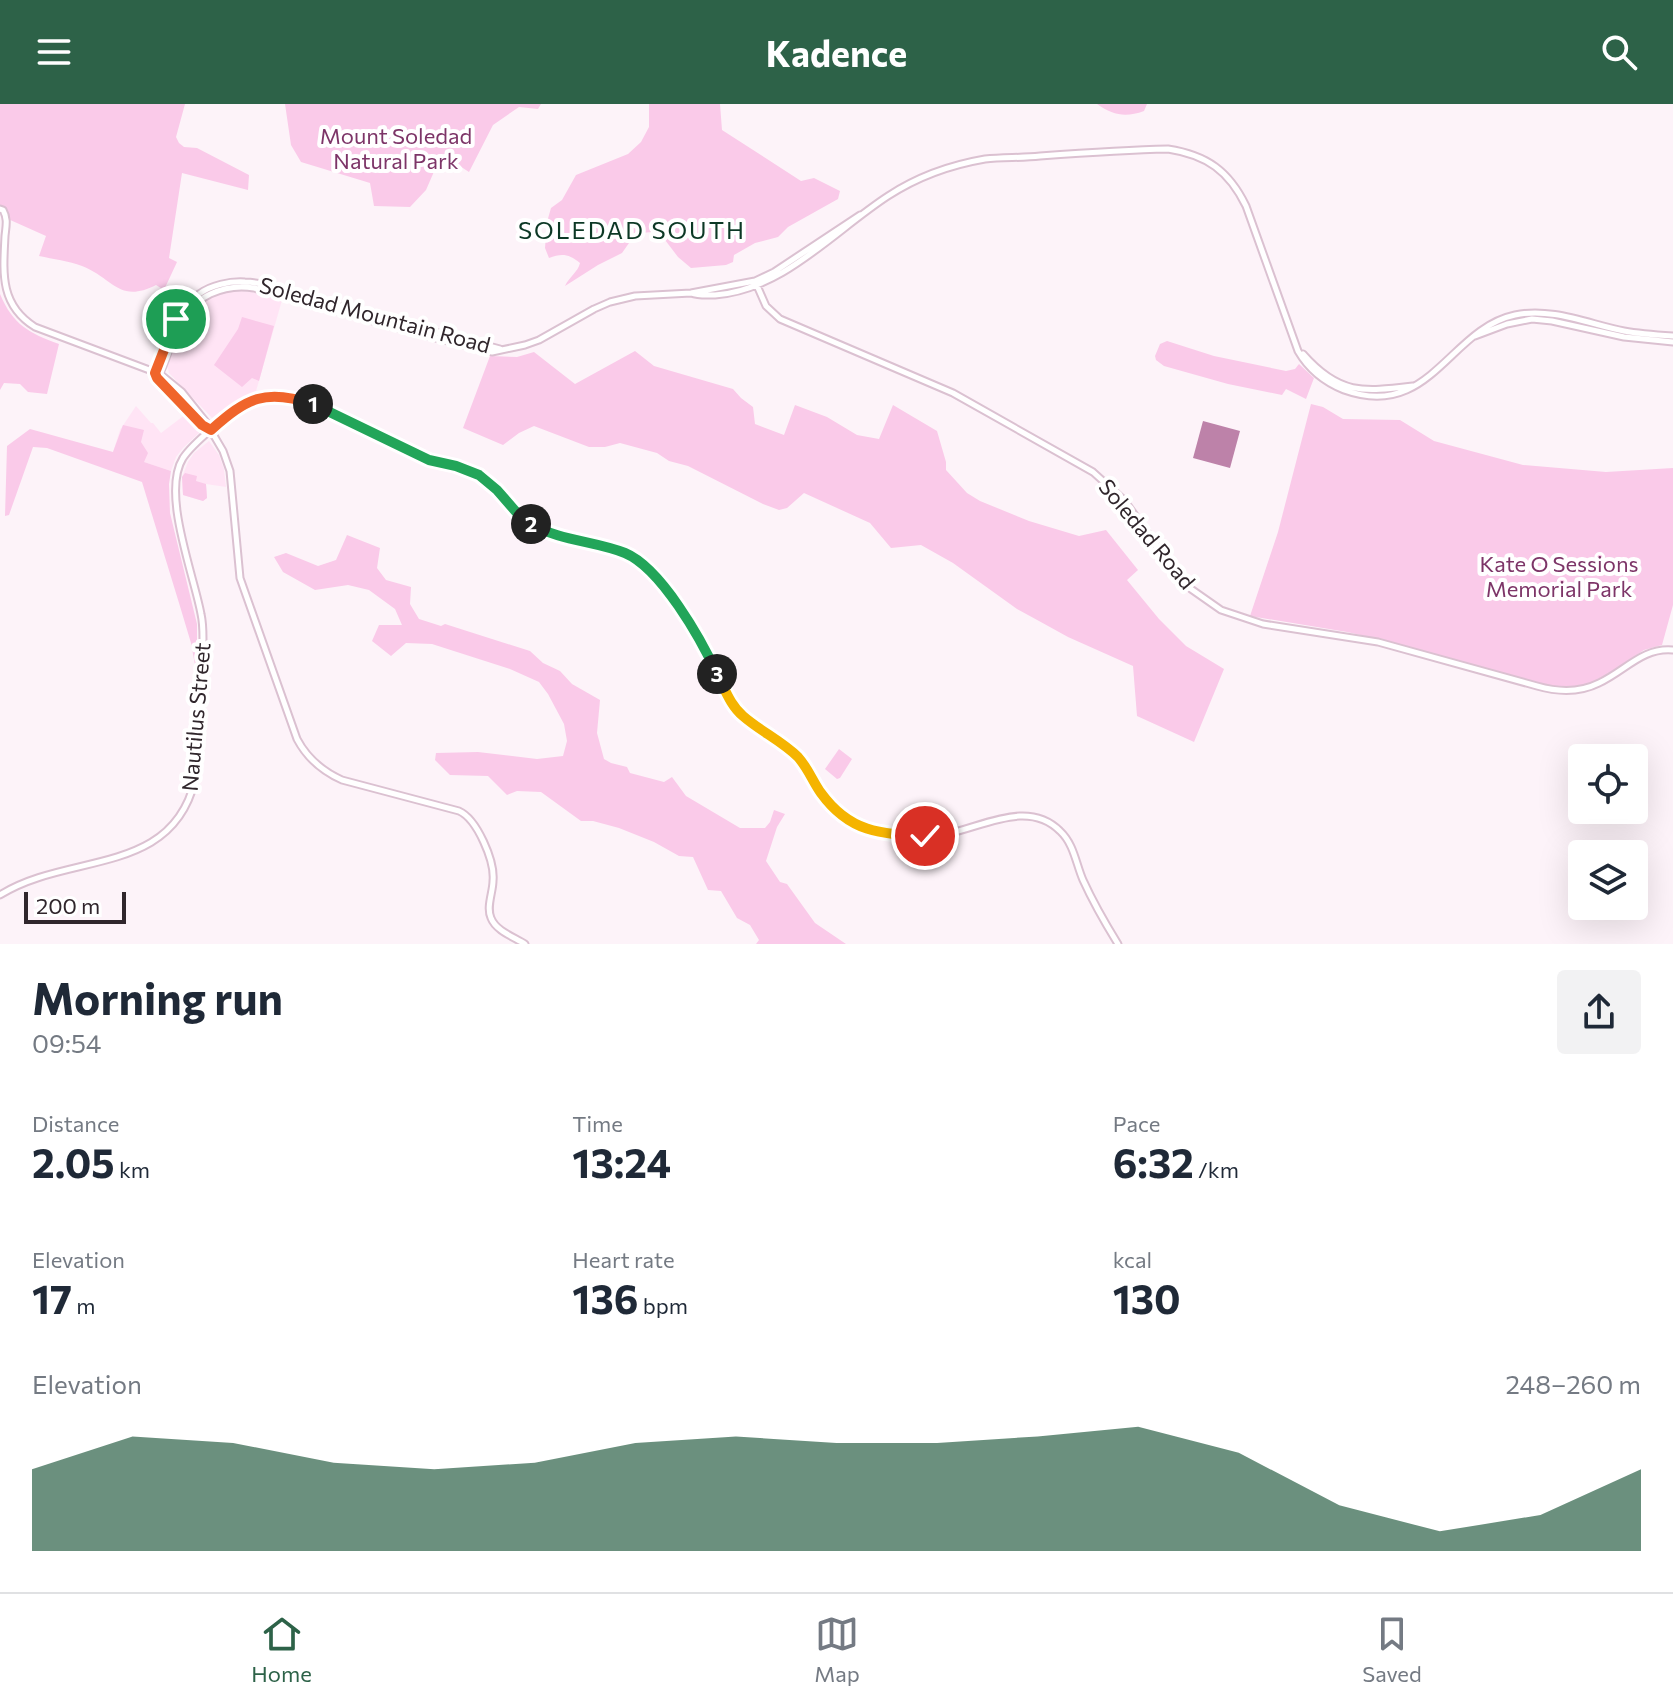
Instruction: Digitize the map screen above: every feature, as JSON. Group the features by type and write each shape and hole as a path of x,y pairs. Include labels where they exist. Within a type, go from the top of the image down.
{"street":[{"name":"Soledad Mountain Road","path":"157,375 174,321 186,304 214,286 240,282 273,287 501,349 539,340 610,302 635,296 729,293 756,284 791,266 888,196 931,173 984,159 1155,149 1188,152 1226,176 1241,195 1303,360 1327,382 1360,394 1376,396 1408,390 1484,327 1515,315 1553,315 1625,331 1673,336"},
{"path":"0,209 6,215 3,280 7,298 20,316 35,327 157,375 202,425 211,430 223,451 230,471 240,578 303,750 318,766 342,780 459,811 470,818 492,864 494,878 490,915 502,930 525,944"},
{"name":"Soledad Road","path":"756,284 766,306 780,319 953,393 1093,472 1124,500 1183,581 1201,597 1234,616 1263,624 1378,642 1562,691 1601,683 1646,653 1670,649"},
{"name":"Soledad Mountain Road","path":"1474,336 1532,319 1624,337 1673,342"},
{"path":"1295,345 1321,372 1348,386 1370,391 1414,386"},
{"name":"Nautilus Street","path":"0,895 52,873 137,851 172,828 189,800 195,780 203,639 202,617 178,519 178,469 191,448 235,409 257,398 274,396 314,404 429,460 479,475 517,513 540,529 626,553 648,568 668,590 710,659 733,705 796,755 820,792 844,817 875,833 925,836 949,834 1016,815 1041,818 1059,830 1071,846 1081,877 1118,944"}],"shaded area":[{"path":"234,290 282,300 256,391 212,418 169,373 167,364 183,318 207,298"},
{"path":"136,406 161,433 186,414 199,429 199,433 176,457 171,471 113,452 120,430"},
{"path":"1203,421 1240,431 1230,468 1193,458"},
{"path":"209,441 219,455 226,487 206,484 207,498 203,501 183,495 182,477 194,453"}],"green space":[{"path":"0,104 185,104 176,137 179,143 184,147 197,148 249,175 248,190 182,173 169,258 177,262 164,290 156,285 133,292 124,291 82,266 39,256 46,236 8,219 0,209"},
{"name":"Mount Soledad Natural Park","path":"285,104 541,104 538,109 519,107 493,125 469,172 449,159 436,167 426,190 410,207 374,206 370,183 301,162 291,145"},
{"path":"649,104 720,104 722,130 801,181 814,178 840,191 838,199 788,227 778,237 755,243 734,255 733,262 726,265 691,268 662,236 652,232 641,233 622,253 565,286 580,263 565,255 549,258 545,248 551,208 562,200 576,175 628,154 641,142 649,127"},
{"path":"1097,104 1147,104 1144,111 1125,115 1108,111"},
{"path":"0,294 16,321 59,344 47,394 28,392 20,384 4,383 0,390"},
{"path":"242,317 274,326 259,381 252,378 242,387 214,365 238,329"},
{"path":"1167,341 1214,356 1286,371 1295,369 1299,364 1314,378 1306,399 1286,389 1282,395 1228,384 1164,366 1155,356 1160,344"},
{"path":"635,351 654,366 733,389 753,407 755,424 784,435 795,405 827,417 857,435 879,439 893,405 937,431 946,470 967,493 980,501 1029,521 1079,536 1106,530 1138,570 1127,580 1159,619 1186,646 1224,669 1194,742 1137,716 1133,666 1068,637 1017,609 953,563 921,545 891,548 870,523 804,493 787,508 779,510 688,466 620,443 589,447 534,426 503,445 463,428 490,356 517,357 534,352 575,384"},
{"name":"Kate O Sessions Memorial Park","path":"1311,404 1343,419 1400,420 1434,441 1523,465 1606,472 1673,468 1673,605 1662,645 1644,650 1590,684 1562,688 1540,685 1392,642 1250,616 1278,532"},
{"path":"123,425 144,430 141,442 148,453 144,462 171,471 170,513 197,624 195,665 142,482 47,448 33,447 9,515 5,516 7,446 30,429 113,452"},
{"path":"185,473 197,476 196,481 206,484 207,498 203,501 183,495 182,477"},
{"path":"347,535 380,548 377,568 386,580 411,587 410,604 419,619 530,651 543,663 560,671 572,684 600,700 597,733 604,759 627,767 630,773 664,782 672,777 686,796 740,828 765,828 774,810 785,814 777,827 766,861 815,923 846,944 756,944 759,940 750,925 737,918 721,891 708,890 693,857 679,856 619,828 581,821 541,792 517,791 507,795 488,776 450,775 435,760 436,753 478,752 537,759 563,756 567,741 564,724 539,682 510,669 432,644 406,643 391,656 372,641 379,625 402,625 395,609 369,590 348,585 315,590 283,572 274,557 286,553 318,566 336,560"},
{"path":"839,749 852,759 837,779 825,769"}],"district":[{"name":"SOLEDAD SOUTH","path":"632,231"}],"route":[{"path":"176,319 155,373 202,425 211,430 235,409 257,398 274,396 314,404 429,460 479,475 497,490 510,507 540,529 626,553 648,568 668,590 710,659 733,705 796,755 830,804 844,817 869,831 925,836"}]}
